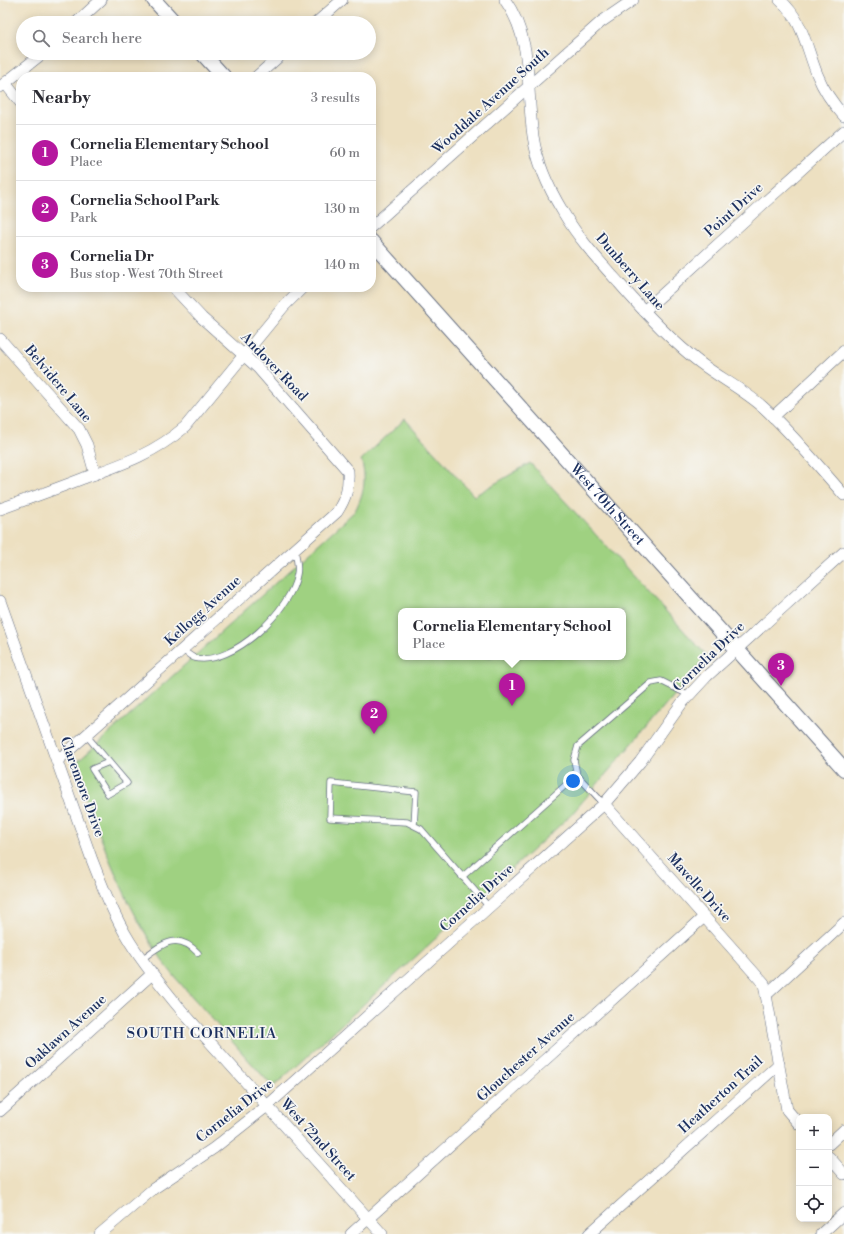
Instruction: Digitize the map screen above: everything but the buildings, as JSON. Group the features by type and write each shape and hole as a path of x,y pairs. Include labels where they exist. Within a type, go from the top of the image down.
{"street":[{"path":"84,16 101,0"},
{"path":"154,0 169,16"},
{"path":"324,16 342,0"},
{"name":"Dunberry Lane","path":"505,0 517,22 524,42 533,138 550,190 564,214 592,253 676,344 762,406 773,416 844,495"},
{"name":"Wooddale Avenue South","path":"376,223 601,22 633,0"},
{"path":"780,0 787,6 798,23 812,55 817,74 826,92 844,116"},
{"path":"19,72 34,60"},
{"path":"208,60 219,72"},
{"path":"262,72 275,60"},
{"path":"16,75 3,85 16,98"},
{"name":"Point Drive","path":"644,311 844,130"},
{"name":"West 70th Street","path":"376,248 844,768"},
{"name":"Andover Road","path":"178,292 202,318 245,355 348,471"},
{"path":"0,509 146,455 167,442 185,428 284,306 298,292"},
{"name":"Belvidere Lane","path":"0,338 79,429 87,444 95,474"},
{"path":"773,416 844,351"},
{"name":"Kellogg Avenue","path":"57,761 337,512 345,499 349,486 348,471"},
{"name":"Cornelia Drive","path":"100,1234 153,1189 214,1148 267,1106 604,804 640,762 689,695 737,649 844,552"},
{"name":"Claremore Drive","path":"0,601 109,901 129,941 152,974"},
{"name":"Mavelle Drive","path":"604,804 764,984 766,995"},
{"name":"Glouchester Avenue","path":"351,1234 704,918"},
{"path":"766,995 844,923"},
{"name":"West 72nd Street","path":"152,974 267,1106 382,1234"},
{"name":"Oaklawn Avenue","path":"0,1111 152,974"},
{"name":"Heatherton Trail","path":"589,1234 778,1064 766,995"},
{"path":"778,1064 787,1110 796,1120"},
{"path":"832,1141 844,1130"},
{"path":"832,1160 844,1174"},
{"path":"821,1234 844,1213"}],"lane":[{"path":"182,650 194,658 212,658 232,650 255,635 275,616 289,595 298,574 295,549"},
{"path":"604,804 577,775 574,760 578,746 651,683 661,681 689,695"},
{"path":"86,735 127,783 108,794 92,769 109,762"},
{"path":"462,876 577,775"},
{"path":"414,825 416,792 331,783 330,818 407,822 414,825 421,829 489,907"},
{"path":"142,959 165,943 181,941 190,944 198,954"}],"green space":[{"path":"405,419 474,496 530,463 707,656 571,815 273,1087 177,979 166,965 147,935 122,888 92,815 74,765 355,511 361,498 364,486 361,460"}],"place":[{"name":"Cornelia Dr","path":"781,686"},
{"name":"Cornelia Elementary School","path":"512,706"},
{"name":"Cornelia School Park","path":"374,734"}],"district":[{"name":"SOUTH CORNELIA","path":"202,1033"}]}
